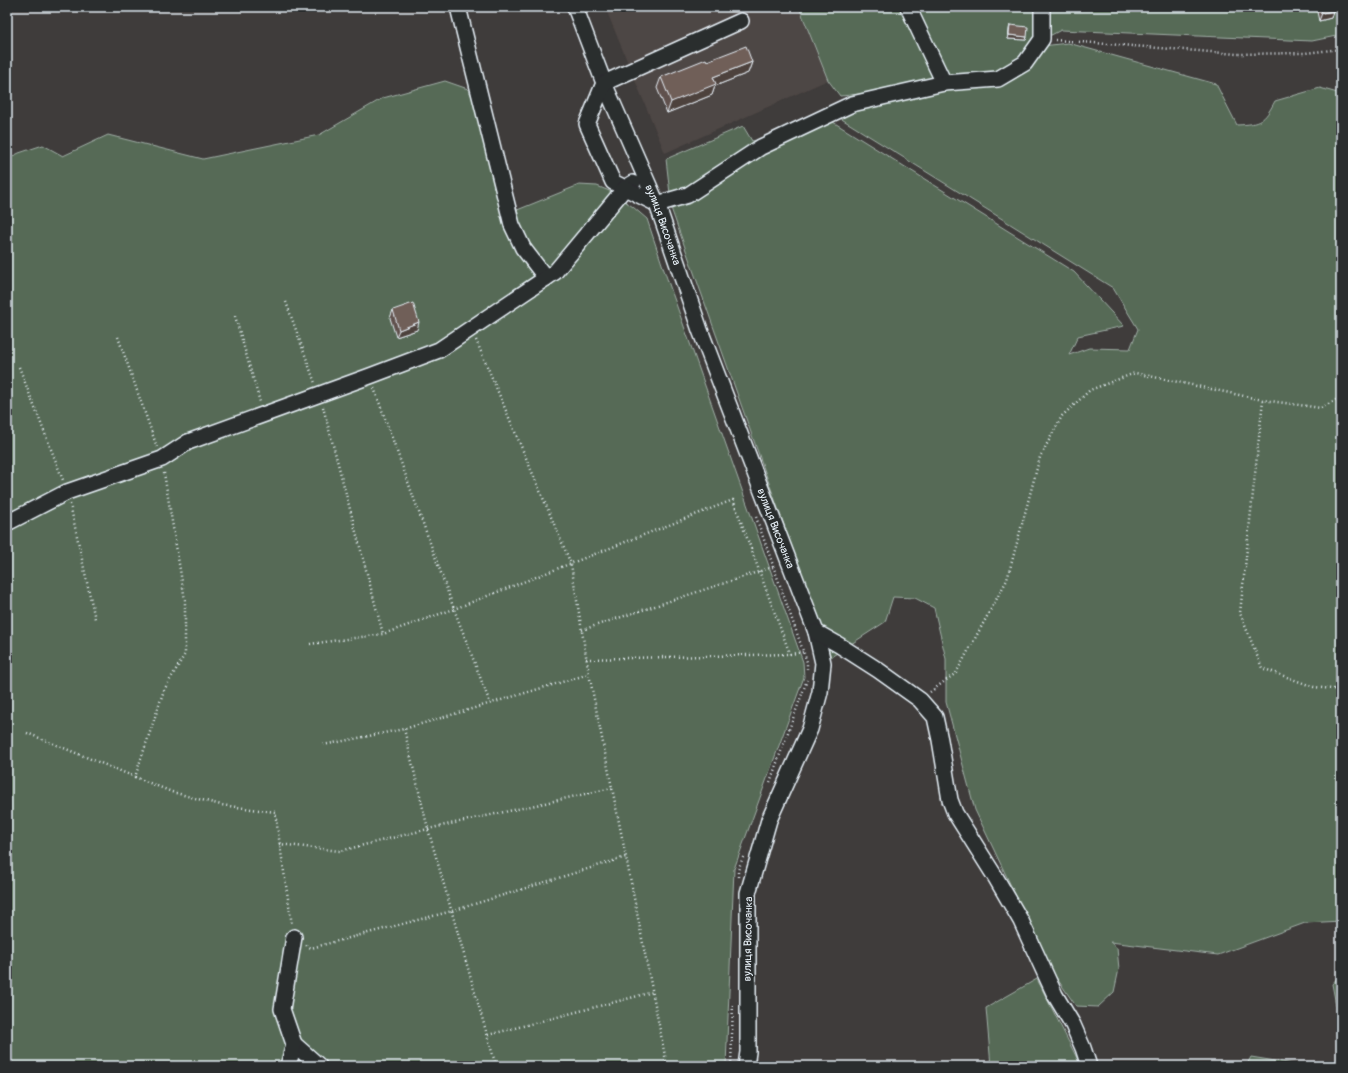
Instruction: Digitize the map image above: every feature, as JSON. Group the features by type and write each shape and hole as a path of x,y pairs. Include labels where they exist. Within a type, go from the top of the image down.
{"street":[{"path":"458,7 512,225 523,248 546,278"},
{"name":"вулиця Височанка","path":"575,7 604,83 657,204 700,330 816,632 823,663 820,692 810,728 769,820 748,893 748,1052 746,1066"},
{"path":"908,7 944,84"},
{"path":"741,21 604,83 587,124 613,182 657,204 688,195 761,146 852,104 944,84 998,79 1025,63 1042,39 1042,7"},
{"path":"7,523 67,492 162,458 188,442 439,350 555,272 626,188 635,182 643,170"},
{"path":"816,632 878,670 920,700 934,717 940,740 950,800 955,813 1021,921 1055,995 1083,1048 1089,1066"},
{"path":"294,937 282,1009 294,1044 319,1066"},
{"path":"288,1066 294,1044"}],"path":[{"path":"1042,39 1237,54 1305,54 1341,49"},
{"path":"286,302 319,394 383,634"},
{"path":"235,316 264,414"},
{"path":"472,328 571,564 586,659 667,1066"},
{"path":"118,337 162,458 185,600 185,654 164,690 135,777"},
{"path":"920,700 956,673 1007,580 1040,457 1062,416 1090,390 1135,373 1264,400 1321,408 1341,397"},
{"path":"370,376 454,609 490,703"},
{"path":"1264,400 1240,613 1262,668 1314,687 1341,690"},
{"path":"310,644 383,634 454,609 733,500 790,654"},
{"path":"755,515 804,652 808,670"},
{"path":"582,630 774,567"},
{"path":"586,659 790,654 804,652"},
{"path":"323,745 404,729 589,674"},
{"path":"767,788 808,678"},
{"path":"404,729 428,829 496,1066"},
{"path":"27,733 172,792 221,804 275,812 294,937 311,948 452,911 626,857"},
{"path":"279,844 340,851 428,829 612,788"},
{"path":"738,878 738,870 746,848"},
{"path":"488,1035 653,992"},
{"path":"731,1066 733,995"}],"shaded area":[{"path":"605,7 799,7 828,80 665,153"}],"green space":[{"path":"799,7 1341,7 1341,35 1312,41 1061,30 1026,48 1068,43 1216,84 1237,125 1256,123 1264,118 1275,101 1320,88 1341,94 1341,921 1305,923 1218,955 1110,942 1117,948 1119,969 1114,992 1098,1007 1076,1006 1051,970 975,810 946,702 946,659 934,608 915,598 893,597 885,622 831,657 672,211 666,159 743,126 752,141 833,122 1074,272 1124,326 1078,336 1069,355 1089,348 1130,349 1138,329 1113,288 840,118 872,103 941,87 840,96 828,80"},
{"path":"445,81 468,89 479,110 505,205 500,217 579,185 597,186 612,192 647,219 803,662 804,677 734,869 726,1066 7,1066 7,159 19,153 43,145 63,156 108,135 203,159 319,135 383,98"},
{"path":"1341,974 1341,1005 1336,1005 1332,984"},
{"path":"1037,979 1081,1066 991,1066 986,1008"},
{"path":"1251,1057 1306,1066 1246,1066"}],"building":[{"path":"1321,7 1333,7 1333,11 1322,13"},
{"path":"1010,25 1028,27 1027,37 1009,35"},
{"path":"746,46 752,62 713,77 716,84 671,102 661,77 706,59 707,61"},
{"path":"413,303 419,322 399,330 393,310"}]}
